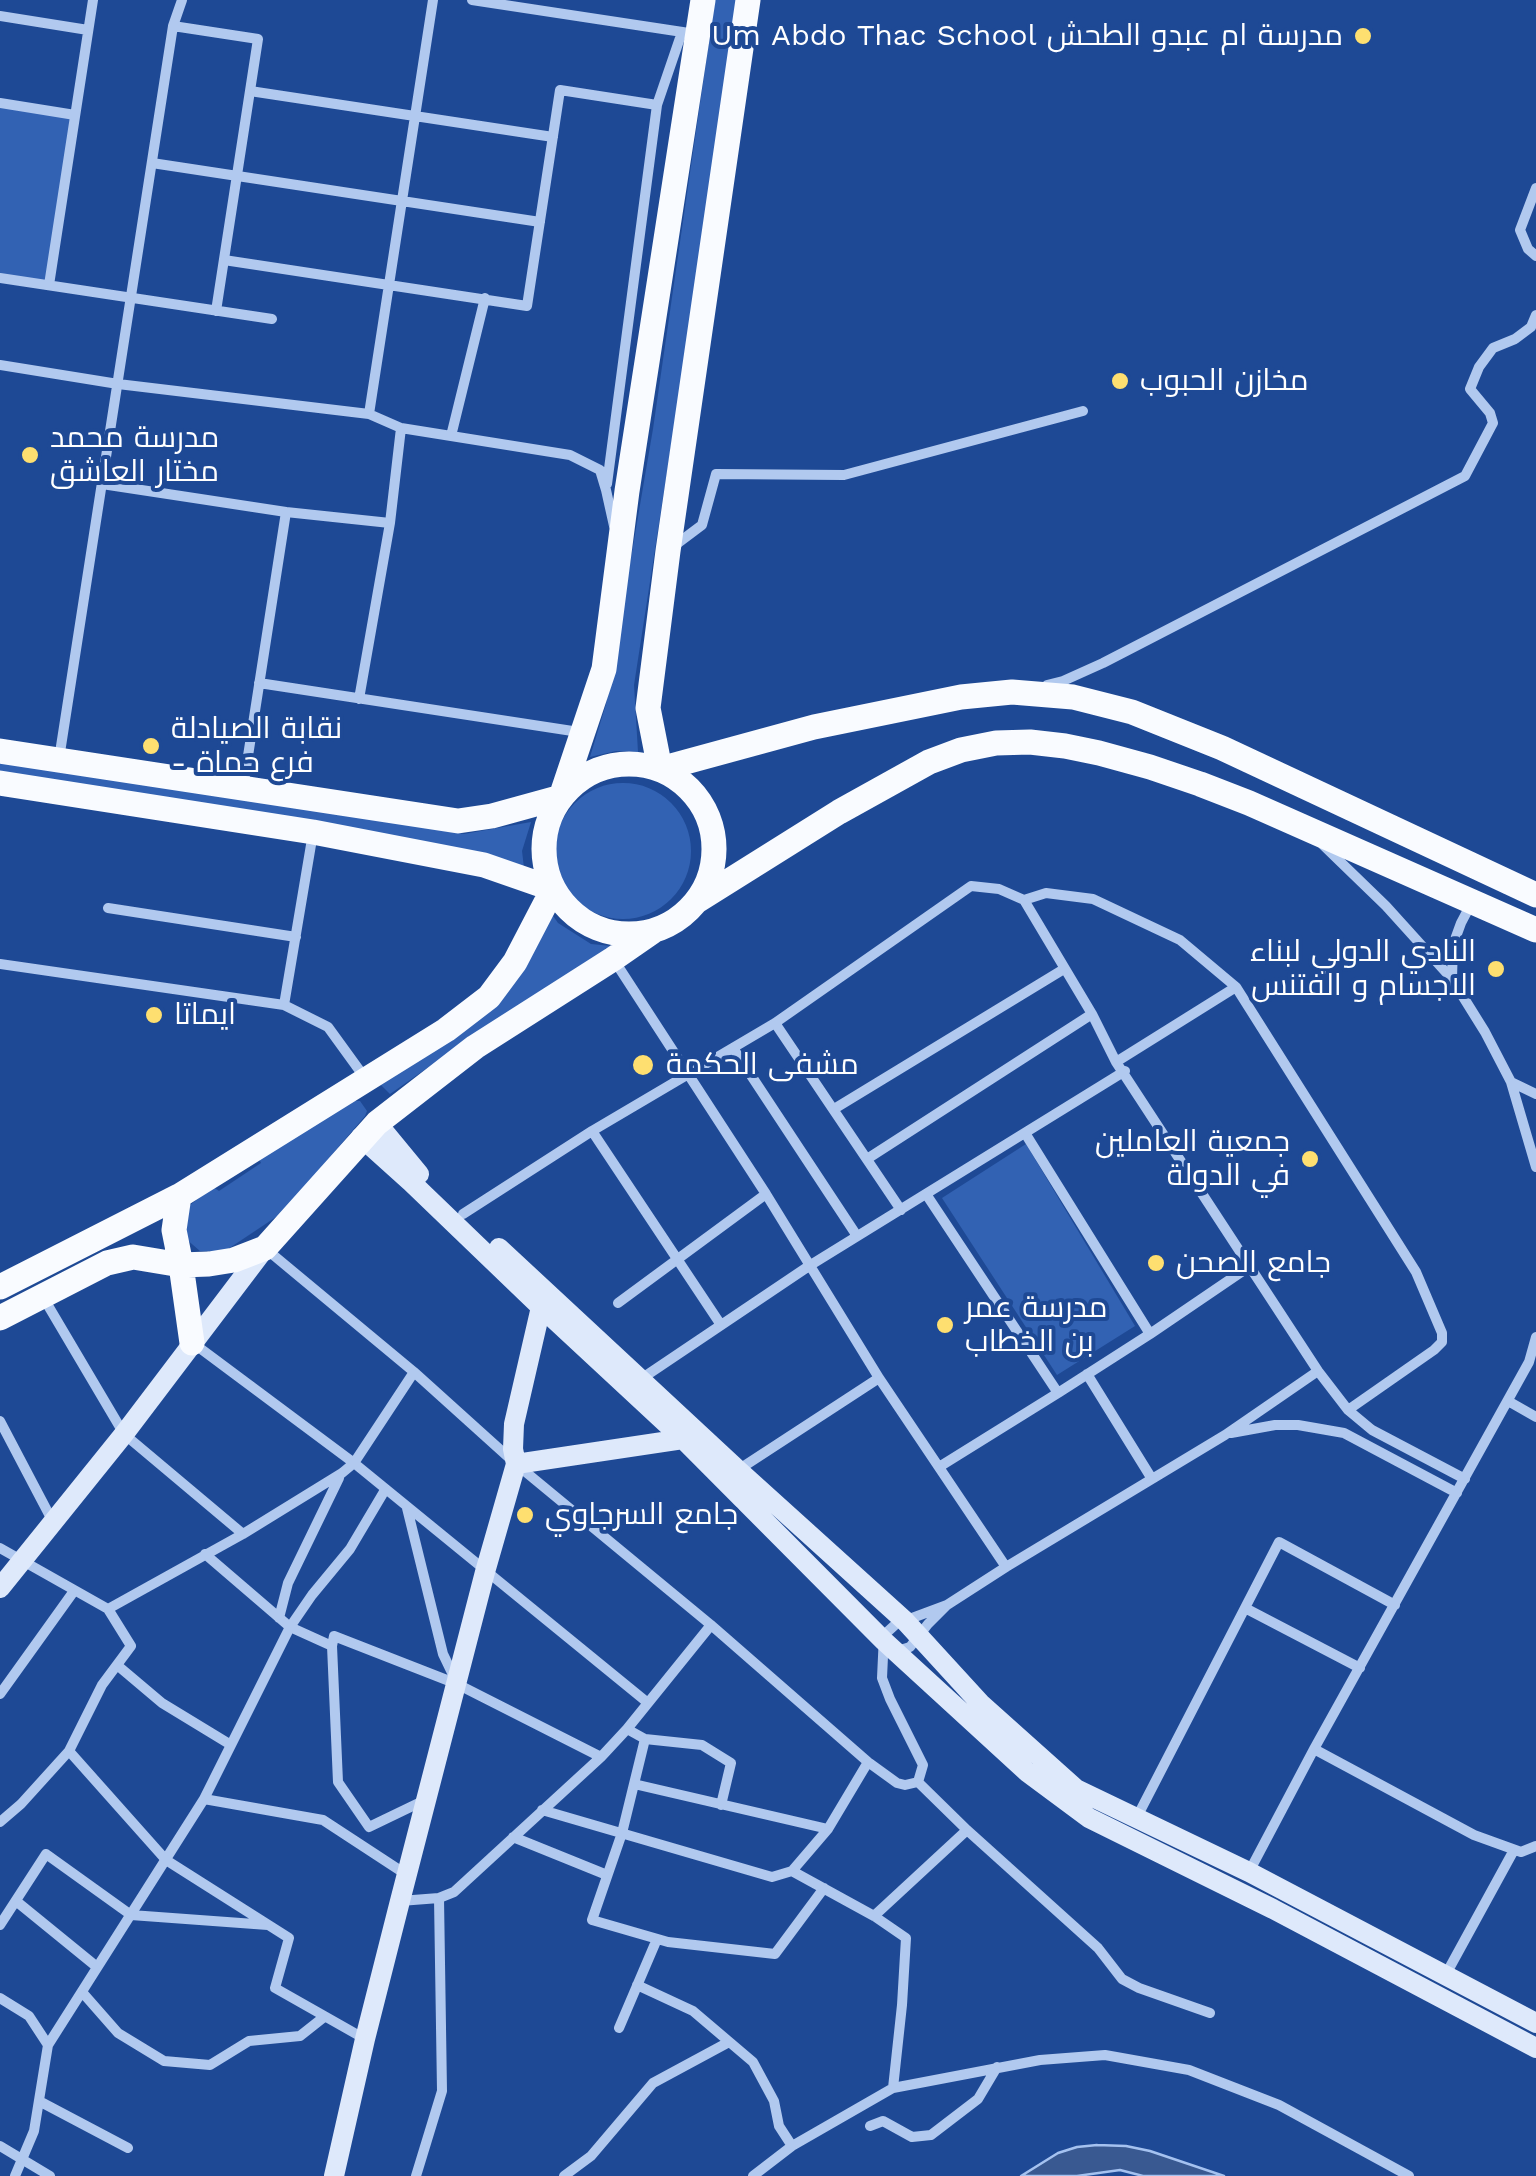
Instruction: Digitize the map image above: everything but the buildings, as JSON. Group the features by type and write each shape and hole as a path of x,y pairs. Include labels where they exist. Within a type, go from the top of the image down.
{"main road":[{"path":"652,932 623,935 594,928 570,912 553,889 545,866 544,842 549,818 561,797 604,669 690,33 704,0"},
{"path":"660,769 648,708 748,0"},
{"path":"660,769 814,727 961,697 1012,692 1088,700 1162,723 1240,756 1536,895"},
{"path":"0,1588 124,1434 265,1248 369,1130 476,1047 652,932 677,920 697,901 839,812 929,762 996,743 1030,742 1150,766 1248,803 1536,930"},
{"path":"0,751 458,822 561,797 581,778 606,766 634,763 660,769 683,782 701,802 711,826 714,852 710,878 697,901"},
{"path":"0,783 313,832 484,865 553,889"},
{"path":"0,1287 179,1196 446,1030 489,997 515,962 553,889"},
{"path":"369,1130 912,1628 982,1704 1076,1788 1249,1872 1536,2023"},
{"path":"369,1130 412,1182 683,1440 889,1646 1027,1772 1089,1818 1273,1909 1536,2048"},
{"path":"179,1196 174,1230 192,1342"},
{"path":"0,1318 108,1263 133,1257 182,1265 209,1264 234,1260 265,1248"},
{"path":"334,2176 400,1901 516,1464 512,1449 514,1424 541,1307"},
{"path":"516,1464 683,1440"}],"street":[{"path":"48,285 93,0"},
{"path":"59,760 173,26 182,0"},
{"path":"370,414 433,0"},
{"path":"472,0 690,33 658,105 606,490"},
{"path":"0,16 88,30"},
{"path":"173,26 258,39 216,311"},
{"path":"224,260 527,306 560,90 658,105"},
{"path":"250,91 553,137"},
{"path":"0,103 75,114"},
{"path":"152,163 540,222"},
{"path":"1536,188 1520,230 1528,249 1536,256"},
{"path":"0,278 272,319"},
{"path":"451,436 485,298"},
{"path":"1012,692 1063,681 1103,663 1465,476 1493,423 1490,413 1470,390 1479,367 1493,348 1532,327 1536,315"},
{"path":"0,365 118,384 370,414 401,428 570,455 600,470 620,556"},
{"path":"668,551 702,526 716,474 844,475 1083,411"},
{"path":"359,699 390,523 401,428"},
{"path":"102,484 286,512 390,523"},
{"path":"243,788 286,512"},
{"path":"259,683 583,733"},
{"path":"1302,827 1352,871 1452,979 1510,1082 1536,1167"},
{"path":"284,1005 313,832"},
{"path":"463,1214 592,1131 775,1023 972,886 998,889 1024,900 1116,1062 1318,1371 1348,1410 1372,1430 1465,1479"},
{"path":"1024,900 1046,892 1094,898 1180,940 1236,987 1416,1272 1442,1332 1442,1342 1434,1350 1348,1410"},
{"path":"1452,979 1453,945 1473,902"},
{"path":"108,908 296,937"},
{"path":"614,959 880,1378 1006,1566"},
{"path":"0,964 284,1005 328,1027 367,1081"},
{"path":"834,1109 1064,969"},
{"path":"1116,1062 1236,987"},
{"path":"867,1159 1092,1014"},
{"path":"775,1023 901,1210"},
{"path":"733,1048 858,1236"},
{"path":"640,1380 808,1266 1124,1072"},
{"path":"1510,1082 1536,1094"},
{"path":"592,1131 721,1325"},
{"path":"1025,1133 1150,1334"},
{"path":"618,1303 766,1194"},
{"path":"926,1194 1058,1393"},
{"path":"265,1248 868,1762 897,1783 918,1782"},
{"path":"939,1466 1150,1334 1250,1266"},
{"path":"42,1295 124,1434 242,1534"},
{"path":"1249,1872 1530,1362 1536,1337"},
{"path":"192,1342 354,1463 648,1702"},
{"path":"918,1782 924,1765 882,1678 889,1646 884,1635 891,1626 912,1628 1006,1566 1226,1434 1318,1371"},
{"path":"108,1609 342,1473 354,1463 414,1372"},
{"path":"1087,1374 1152,1479"},
{"path":"738,1470 880,1378"},
{"path":"1508,1400 1536,1416"},
{"path":"1226,1434 1275,1425 1332,1430 1365,1443 1457,1493"},
{"path":"2,1429 52,1520"},
{"path":"279,1618 288,1583 342,1473"},
{"path":"15,2176 34,2132 48,2045 204,1799 290,1627 350,1549 386,1490"},
{"path":"407,1508 443,1654 458,1684"},
{"path":"1137,1817 1279,1542 1395,1605"},
{"path":"0,1548 108,1609 131,1646 102,1685 69,1752 22,1804 0,1822"},
{"path":"205,1554 290,1627 332,1646"},
{"path":"0,1694 74,1592"},
{"path":"912,1628 947,1605"},
{"path":"1245,1608 1360,1668"},
{"path":"400,1901 439,1898 454,1892 601,1756 711,1625"},
{"path":"889,1646 910,1648 912,1628"},
{"path":"427,1800 369,1827 338,1782 334,1636 458,1684 601,1756"},
{"path":"117,1665 162,1704 231,1745"},
{"path":"627,1728 645,1739 702,1744 731,1763 721,1805"},
{"path":"645,1739 622,1833 592,1920 657,1939 776,1954 824,1888"},
{"path":"1314,1749 1474,1835 1521,1852 1536,1846"},
{"path":"69,1752 166,1860 289,1938 275,1988 365,2039"},
{"path":"542,1810 772,1877 792,1871 828,1829 868,1762"},
{"path":"918,1782 1098,1948 1122,1979 1210,2013"},
{"path":"634,1784 828,1829"},
{"path":"204,1799 323,1820 408,1875"},
{"path":"874,1916 967,1830"},
{"path":"512,1838 607,1875"},
{"path":"1444,1976 1514,1850"},
{"path":"0,1925 46,1854 131,1914 269,1925"},
{"path":"792,1871 906,1938 893,2088"},
{"path":"416,2176 442,2091 439,1898"},
{"path":"16,1901 97,1968"},
{"path":"619,2028 657,1939"},
{"path":"637,1985 693,2011 753,2062 792,2146"},
{"path":"82,1992 118,2033 164,2061 210,2065 248,2040 300,2036 324,2017"},
{"path":"0,1998 29,2016 48,2045"},
{"path":"564,2176 591,2156 653,2082 729,2042"},
{"path":"753,2176 792,2146 893,2088 1040,2060 1105,2055 1189,2070 1279,2105 1409,2176"},
{"path":"870,2126 883,2121 912,2137 931,2135 978,2099 997,2068"},
{"path":"39,2101 128,2148"},
{"path":"0,2146 50,2176"}],"shaded area":[{"path":"715,0 740,0 634,685 638,752 616,751 590,757 606,704 653,429"},
{"path":"0,103 75,115 49,285 0,278"},
{"path":"0,761 464,834 531,822 522,851 524,868 0,773"},
{"path":"623,783 649,788 671,803 686,825 691,851 686,877 671,899 649,914 623,919 597,914 575,899 560,877 555,851 560,825 575,803 597,788"},
{"path":"551,913 558,923 591,944 611,946 390,1094 381,1085 468,1027"},
{"path":"345,1101 360,1101 367,1111 365,1116 282,1213 228,1249 200,1251 185,1238 190,1205 213,1187 219,1191 261,1163 257,1154"},
{"path":"1026,1144 1135,1326 1057,1375 942,1198"},
{"path":"1097,2145 1150,2151 1224,2176 1143,2176 1120,2170 1077,2176 1021,2176 1058,2153"}],"place":[{"name":"Um Abdo Thac School مدرسة ام عبدو الطحش","path":"1363,36"},
{"name":"مخازن الحبوب","path":"1120,381"},
{"name":"مدرسة محمد مختار العاشق","path":"30,455"},
{"name":"نقابة الصيادلة - فرع حماة","path":"151,746"},
{"name":"النادي الدولي لبناء الاجسام و الفتنس","path":"1496,969"},
{"name":"ايماتا","path":"154,1015"},
{"name":"مشفى الحكمة","path":"643,1065"},
{"name":"جمعية العاملين في الدولة","path":"1310,1159"},
{"name":"جامع الصحن","path":"1156,1263"},
{"name":"مدرسة عمر بن الخطاب","path":"945,1325"},
{"name":"جامع السرجاوي","path":"525,1515"}]}
